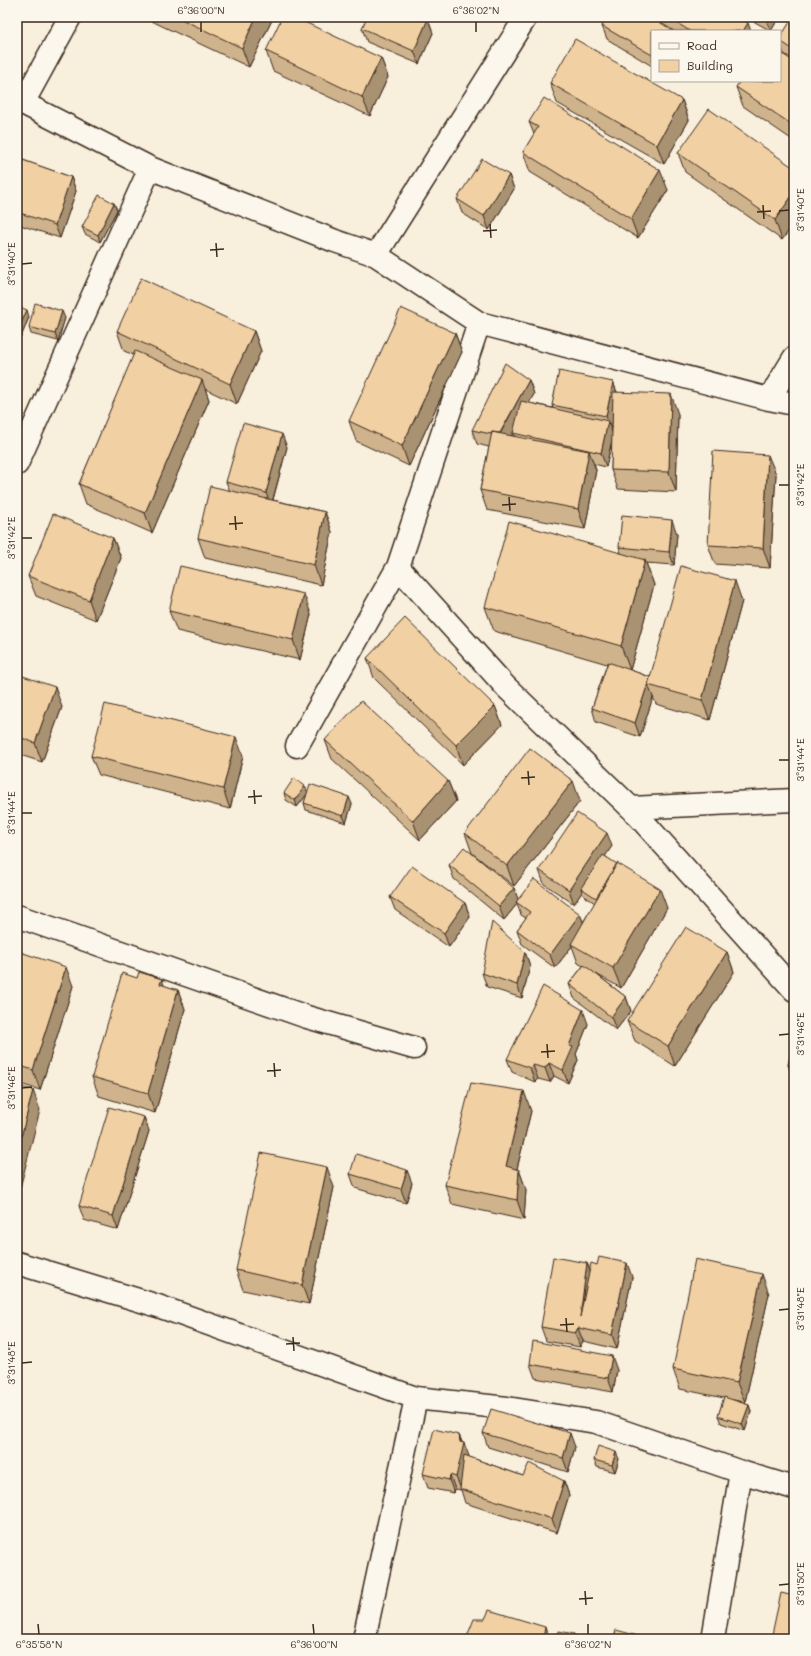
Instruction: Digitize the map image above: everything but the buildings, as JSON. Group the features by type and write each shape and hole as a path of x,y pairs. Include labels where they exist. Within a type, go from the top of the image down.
{"street":[{"path":"70,17 20,102 150,168 335,241 376,255 479,323 769,399 794,404"},
{"path":"376,255 526,17"},
{"path":"17,464 150,168"},
{"path":"297,746 398,567 479,323"},
{"path":"769,399 794,358"},
{"path":"398,567 506,687 631,808 794,990"},
{"path":"631,808 794,800"},
{"path":"17,916 306,1018 414,1048"},
{"path":"17,1263 158,1306 416,1398 507,1408 596,1422 741,1472 794,1488"},
{"path":"364,1639 416,1398"},
{"path":"712,1639 741,1472"}]}
